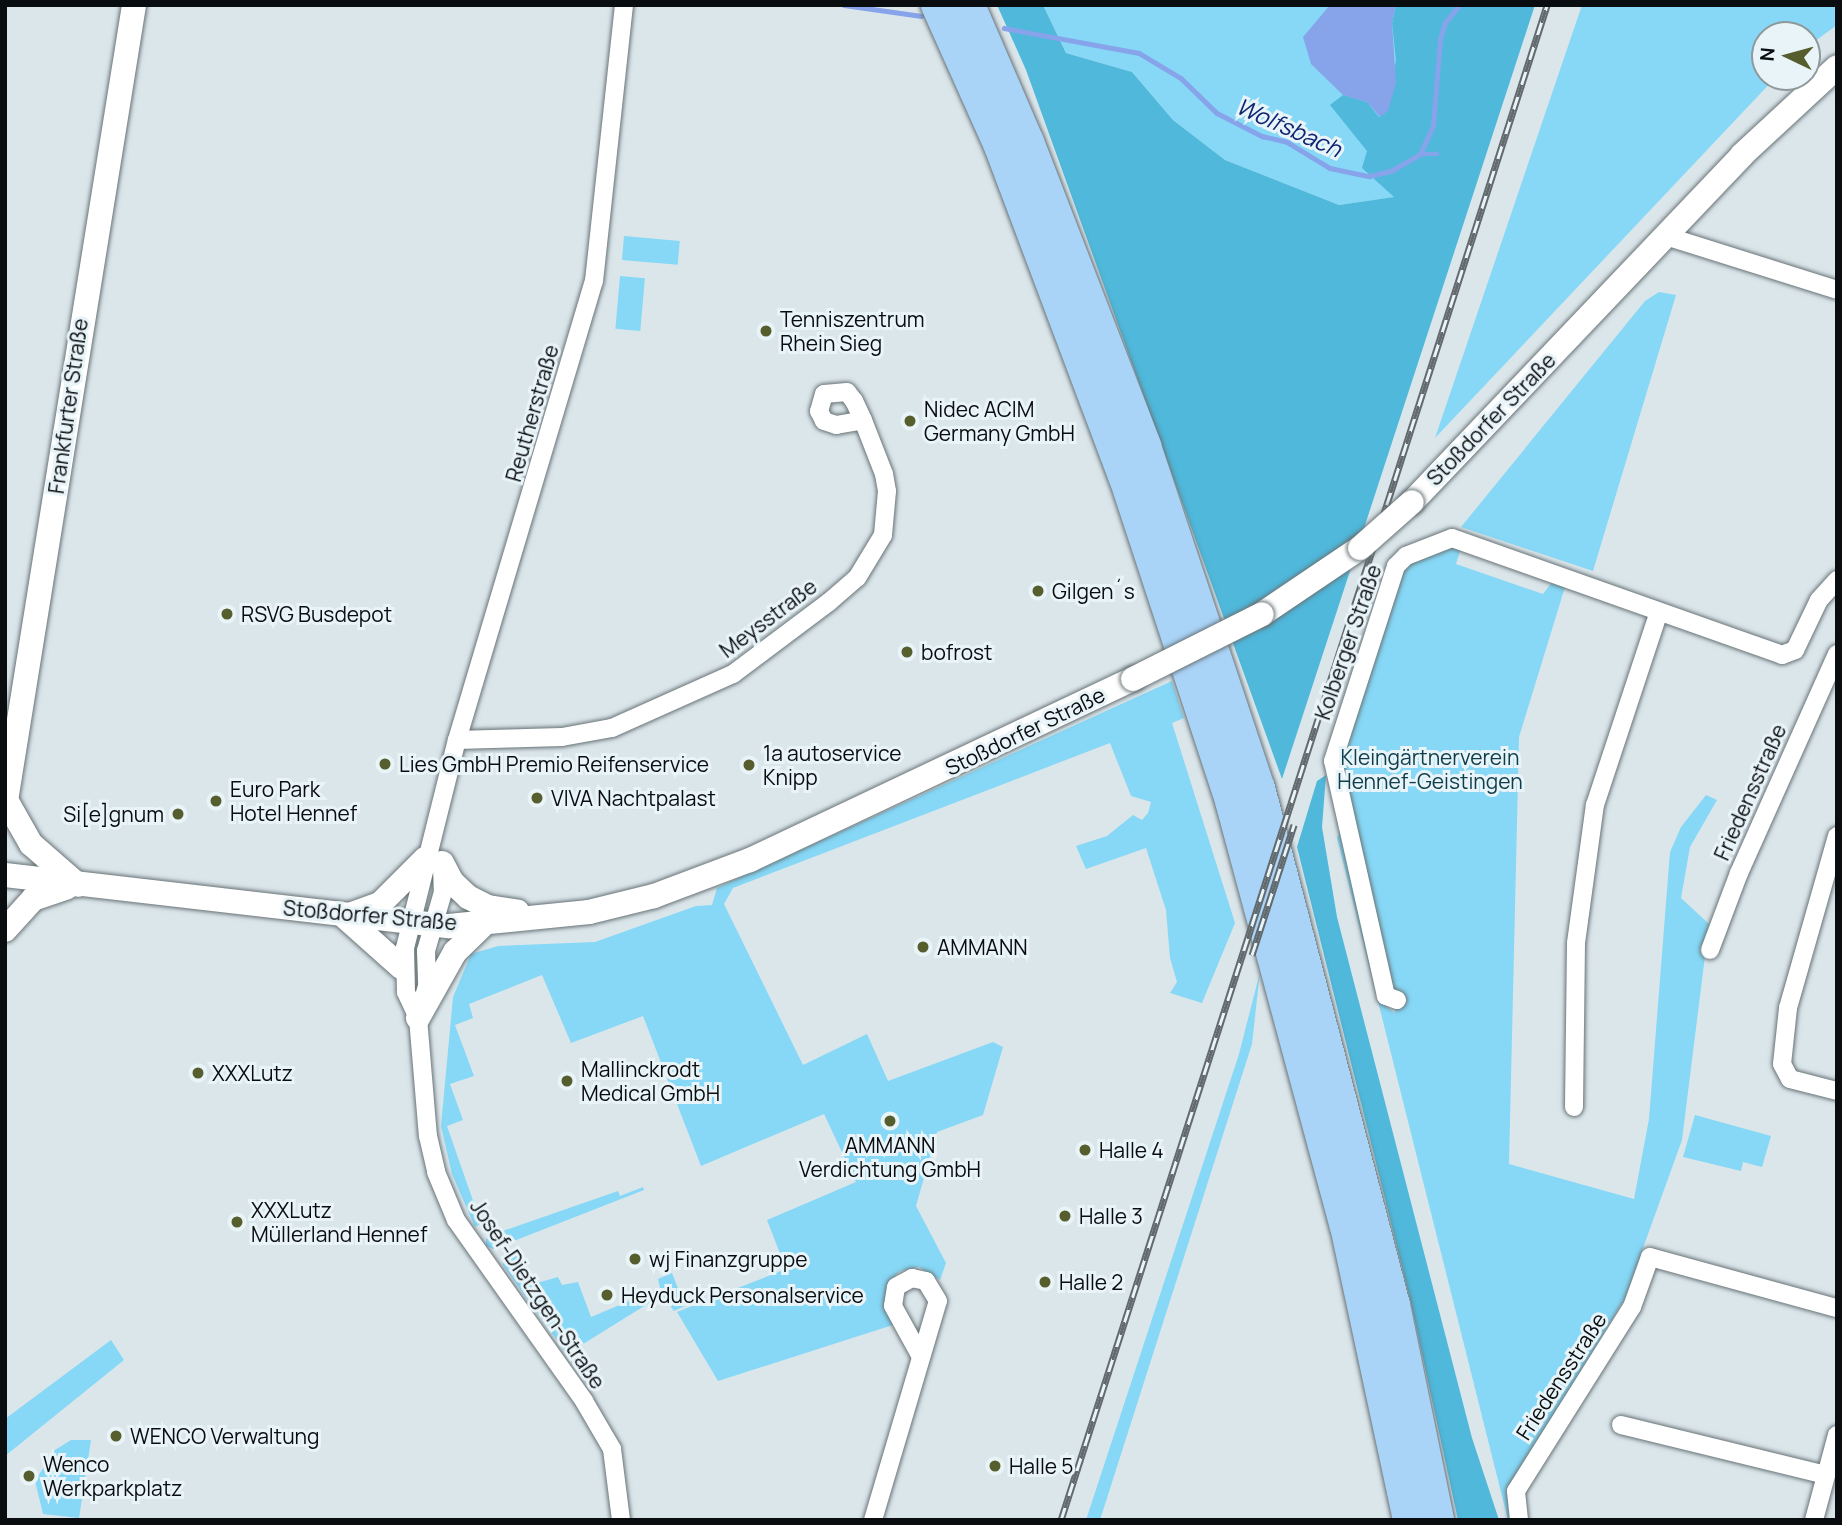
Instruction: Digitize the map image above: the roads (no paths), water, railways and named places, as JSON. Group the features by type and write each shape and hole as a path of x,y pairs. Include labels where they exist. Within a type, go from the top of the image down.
{"highway":[{"path":"937,5 1000,146 1125,478 1231,801 1346,1226 1409,1520"},
{"path":"969,5 1028,142 1145,446 1259,788 1394,1306 1438,1520"}],"main road":[{"name":"Frankfurter Straße","path":"7,795 134,5"},
{"name":"Stoßdorfer Straße","path":"5,875 78,885 210,897 345,917 422,923 485,923 550,918 654,896 750,860 1133,679 1262,614 1360,548 1412,502 1742,155 1837,67"},
{"path":"7,795 31,844 78,885"},
{"path":"402,968 345,917 380,904 433,861 452,882 488,907 550,918"},
{"path":"5,930 33,899 78,885"},
{"path":"418,1018 455,952 485,923"}],"street":[{"name":"Reutherstraße","path":"402,968 422,923 438,824 457,740 594,281 624,5"},
{"path":"1667,236 1837,290"},
{"name":"Meysstraße","path":"457,740 562,737 612,728 733,674 829,602 857,578 883,535 886,518 884,474 863,420"},
{"name":"Kolberger Straße","path":"1397,1000 1386,996 1333,761 1396,566 1406,555 1452,538 1658,615 1782,655 1795,650 1819,600 1837,580"},
{"path":"1574,1107 1576,943 1594,805 1658,615"},
{"name":"Friedensstraße","path":"1710,950 1739,873 1837,654"},
{"path":"1837,836 1788,1008 1782,1063 1790,1079 1837,1091"},
{"name":"Josef-Dietzgen-Straße","path":"422,923 427,986 418,1018 428,1136 436,1172 456,1220 584,1401 612,1449 621,1520"},
{"path":"402,968 405,992 418,1018"},
{"name":"Friedensstraße","path":"1520,1520 1516,1491 1632,1307 1650,1257 1837,1308"},
{"path":"873,1520 920,1355"},
{"path":"1621,1425 1826,1475"},
{"path":"1814,1520 1837,1435"}],"waterway":[{"name":"Wolfsbach","path":"844,5 921,16"},
{"name":"Wolfsbach","path":"1004,28 1139,53 1181,78 1217,113 1262,136 1287,142 1330,168 1369,176 1391,171 1420,154 1433,126 1440,39 1445,23 1459,5"},
{"path":"1421,154 1437,154"}],"railway":[{"path":"1061,1520 1547,5"},
{"path":"1252,955 1294,825"}],"place":[{"name":"Tenniszentrum Rhein Sieg","path":"766,331"},
{"name":"Nidec ACIM Germany GmbH","path":"910,421"},
{"name":"Gilgen´s","path":"1038,591"},
{"name":"RSVG Busdepot","path":"227,614"},
{"name":"bofrost","path":"907,652"},
{"name":"Lies GmbH Premio Reifenservice","path":"385,764"},
{"name":"1a autoservice Knipp","path":"749,765"},
{"name":"VIVA Nachtpalast","path":"537,798"},
{"name":"Euro Park Hotel Hennef","path":"216,801"},
{"name":"Si[e]gnum","path":"178,814"},
{"name":"AMMANN","path":"923,947"},
{"name":"XXXLutz","path":"198,1073"},
{"name":"Mallinckrodt Medical GmbH","path":"567,1081"},
{"name":"AMMANN Verdichtung GmbH","path":"890,1121"},
{"name":"Halle 4","path":"1085,1150"},
{"name":"Halle 3","path":"1065,1216"},
{"name":"XXXLutz Müllerland Hennef","path":"237,1222"},
{"name":"wj Finanzgruppe","path":"635,1259"},
{"name":"Halle 2","path":"1045,1282"},
{"name":"Heyduck Personalservice","path":"607,1295"},
{"name":"WENCO Verwaltung","path":"116,1436"},
{"name":"Halle 5","path":"995,1466"},
{"name":"Wenco Werkparkplatz","path":"29,1476"}],"park label":[{"name":"Kleingärtnerverein Hennef-Geistingen","path":"1430,769"}]}
